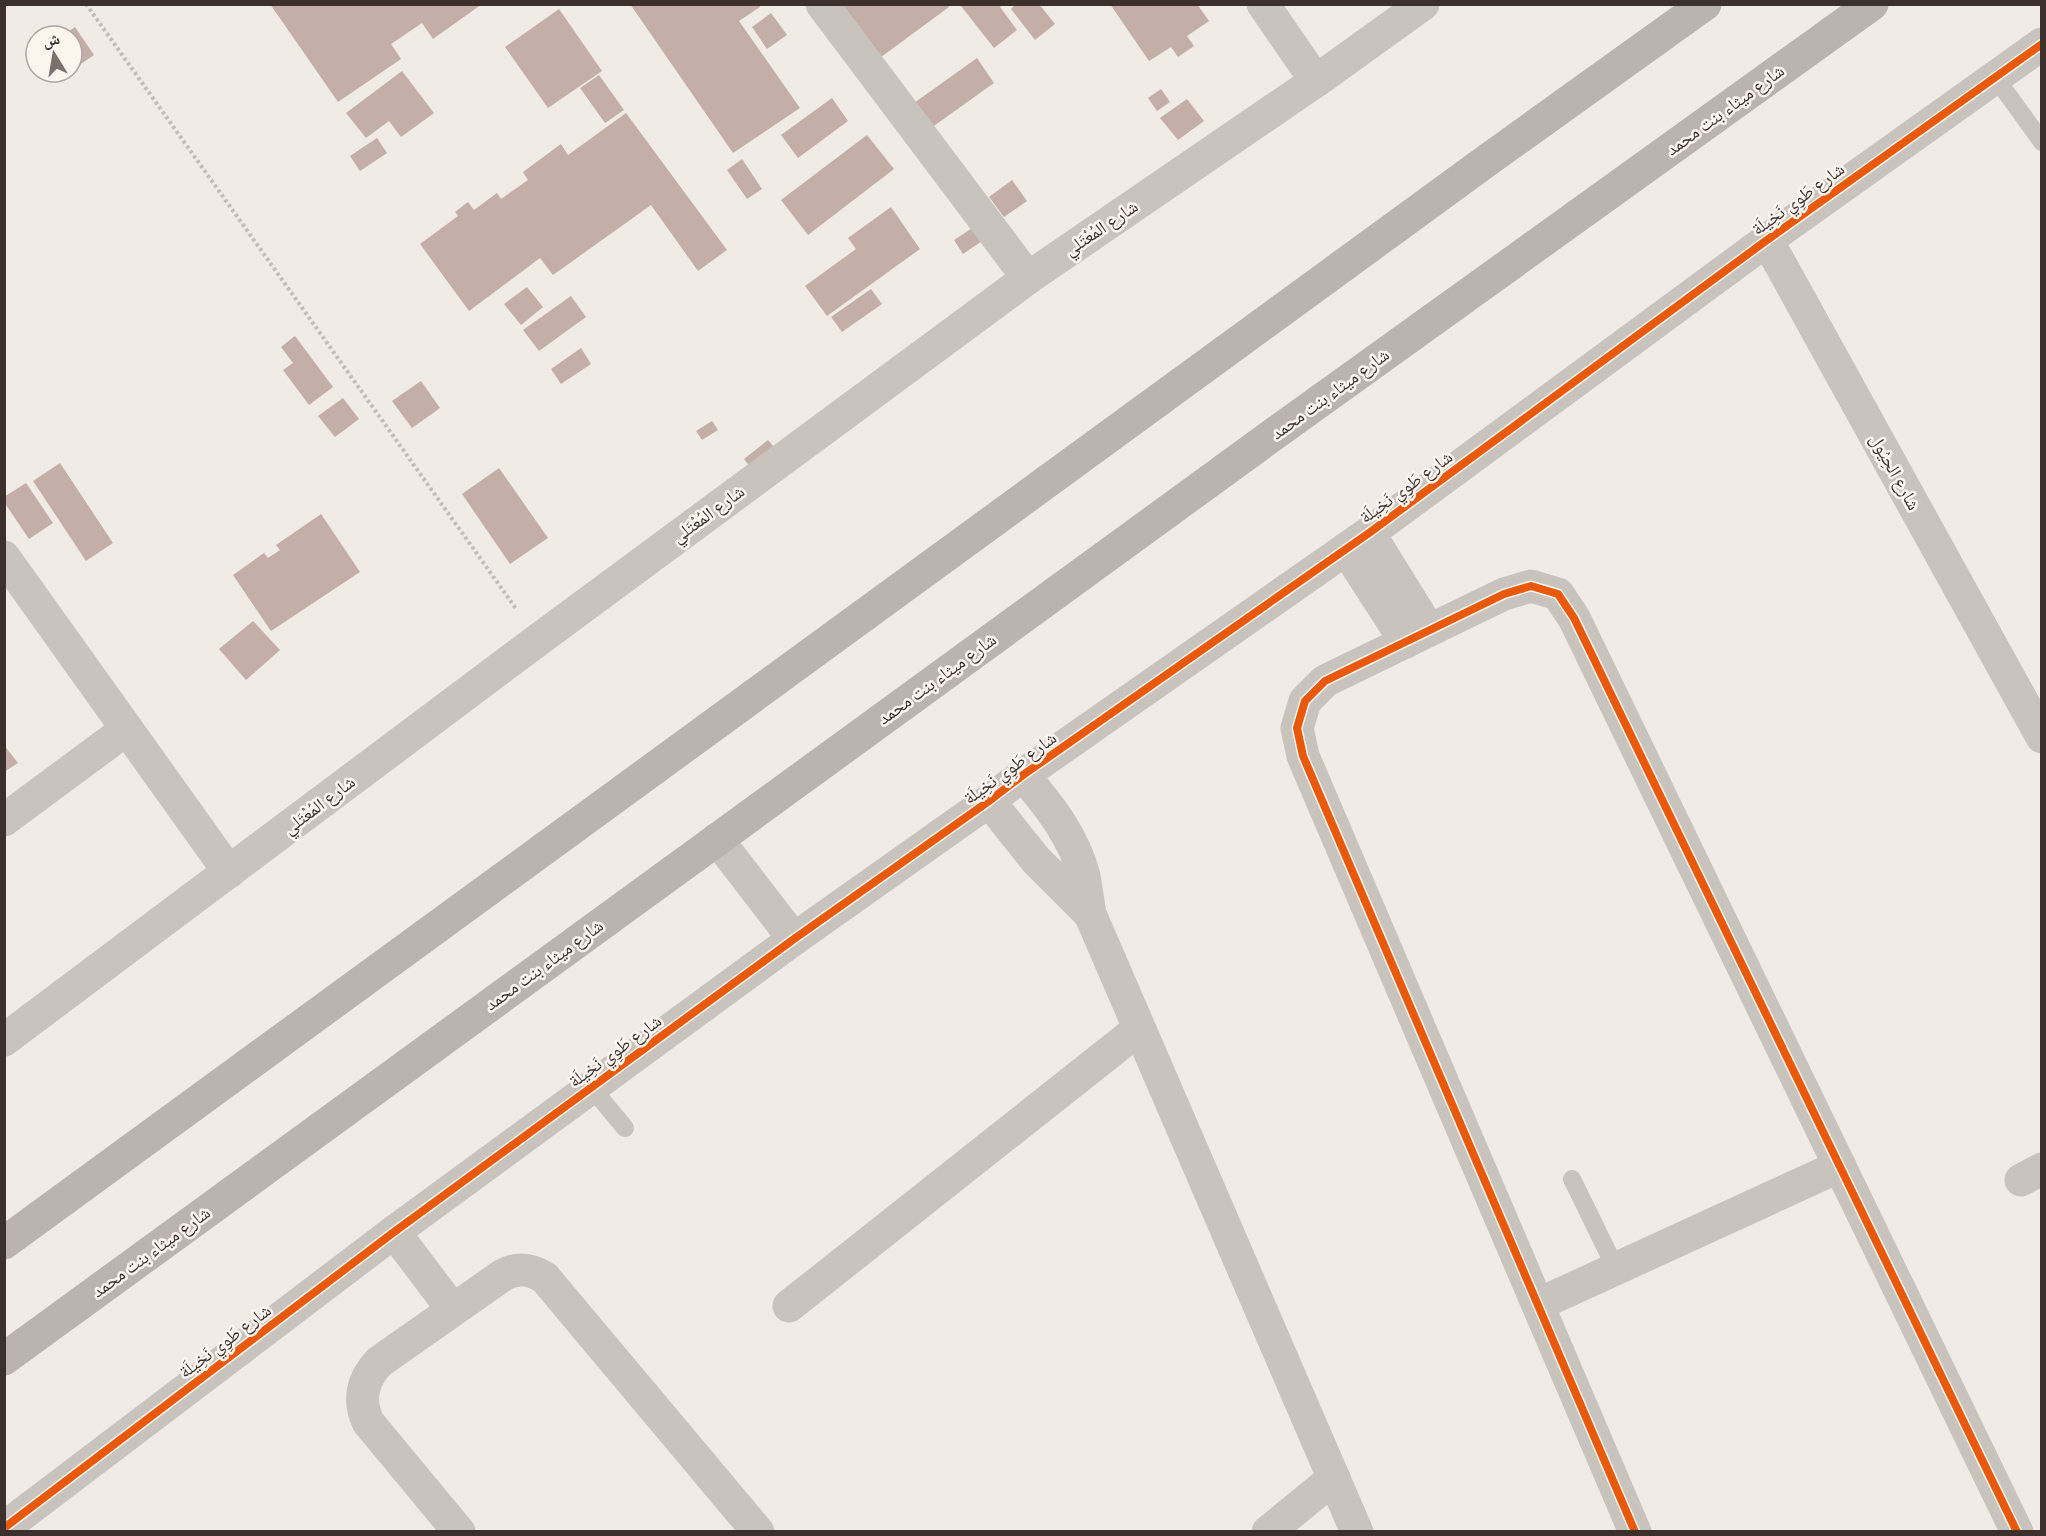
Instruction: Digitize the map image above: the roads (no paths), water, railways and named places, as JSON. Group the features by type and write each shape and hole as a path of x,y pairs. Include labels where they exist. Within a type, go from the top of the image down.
{"main road":[{"path":"4,1243 1489,159 1705,4"},
{"name":"شارع ميثاء بنت محمد","path":"4,1359 1552,233 1872,4"}],"street":[{"path":"822,4 1028,278"},
{"path":"1263,4 1316,81"},
{"name":"شارع المُعْتَلي","path":"4,1040 538,640 1028,278 1316,81 1423,4"},
{"name":"شارع طَوِي نَخِيلَة","path":"4,1528 384,1238 794,939 1357,541 1767,240 2042,44"},
{"name":"شارع الحِيُول","path":"1767,240 2032,698 2042,737"},
{"path":"1357,541 1418,636"},
{"path":"4,557 229,872"},
{"path":"1635,1532 1303,756 1297,728 1305,701 1325,681 1504,594 1531,586 1558,594 1574,618 2017,1532"},
{"path":"4,820 127,729"},
{"path":"1023,775 1048,804 1069,838 1083,875 1090,914 1357,1532"},
{"path":"989,801 1036,860 1090,914"},
{"path":"717,839 794,939"},
{"path":"789,1306 1139,1029"},
{"path":"1539,1304 1840,1166"},
{"path":"384,1238 443,1317"},
{"path":"459,1532 368,1422 363,1411 364,1384 370,1372 380,1362 511,1271 523,1269 535,1271 545,1278 758,1532"},
{"path":"1268,1532 1334,1478"}],"lane":[{"path":"1995,77 2042,142"},
{"path":"591,1087 625,1128"},
{"path":"1572,1179 1616,1269"}]}
